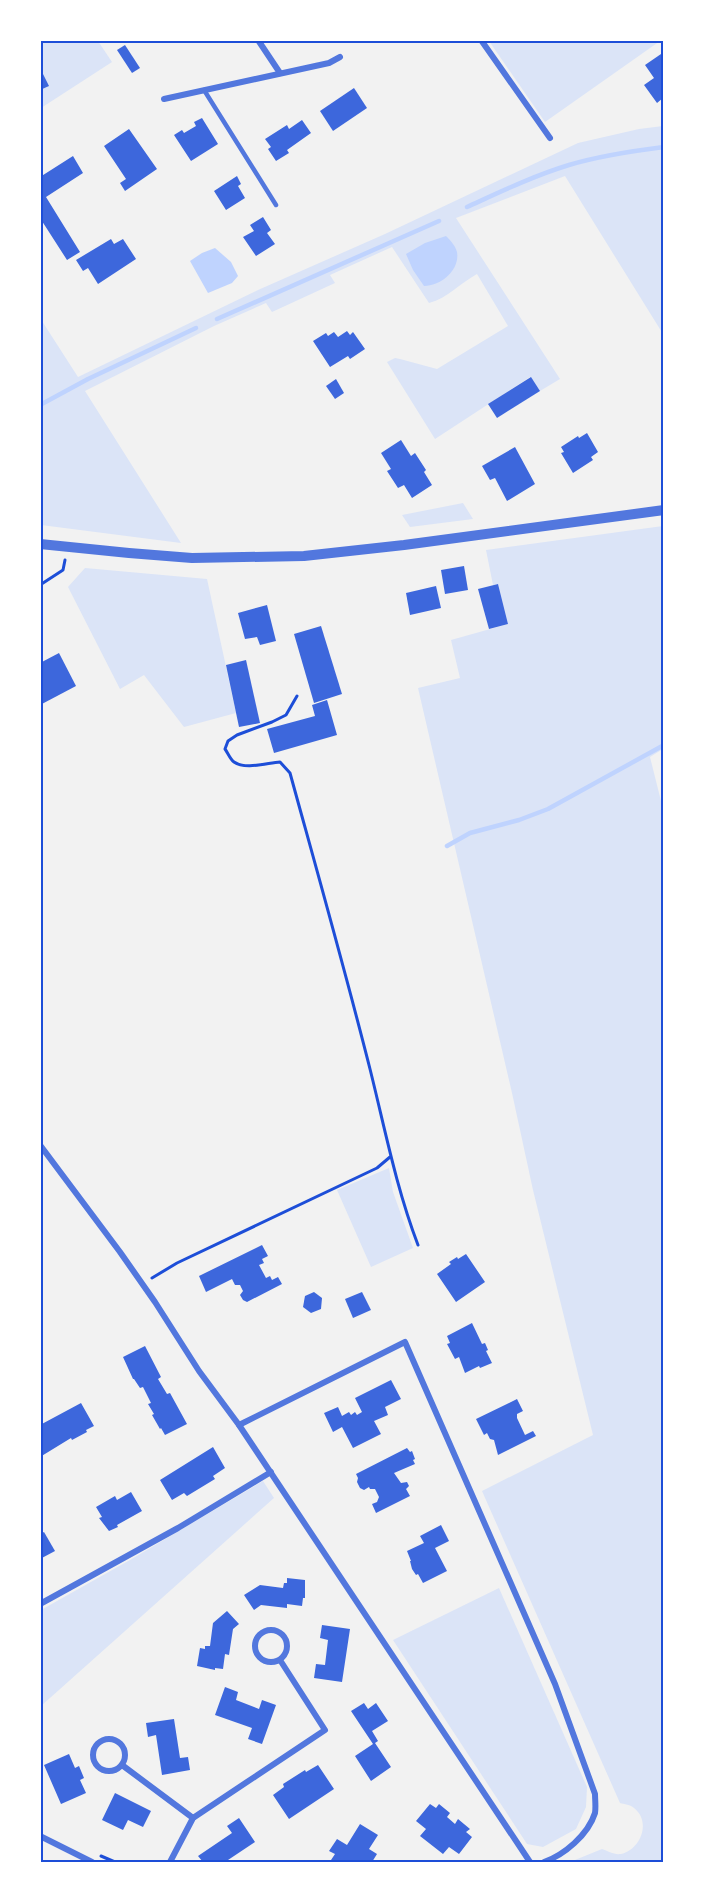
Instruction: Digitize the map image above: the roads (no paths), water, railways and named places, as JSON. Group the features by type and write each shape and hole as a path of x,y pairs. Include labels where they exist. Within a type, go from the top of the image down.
{"street":[{"path":"258,40 280,73"},
{"path":"481,40 550,138"},
{"path":"164,99 329,63 340,57"},
{"path":"40,544 192,558 304,556 663,510"},
{"path":"40,1145 143,1284 199,1371 271,1472 530,1863"},
{"path":"239,1425 405,1342 555,1684 595,1794 595,1812 585,1830 571,1847 544,1863"},
{"path":"40,1604 271,1472"},
{"path":"274,1630 285,1636 287,1652 280,1660 273,1663 260,1658 255,1645 256,1638 261,1633 274,1630"},
{"path":"170,1863 193,1818 325,1730 280,1660"},
{"path":"105,1739 118,1741 125,1750 126,1756 122,1765 111,1771 104,1771 98,1767 94,1761 95,1747 105,1739"},
{"path":"122,1765 193,1818"},
{"path":"40,1836 92,1863"}],"lane":[{"path":"204,90 276,205"}],"water":[{"path":"446,236 457,252 456,265 443,280 424,286 406,254 425,243"},
{"path":"215,248 231,262 238,276 232,283 208,293 190,261"}],"waterway":[{"path":"467,207 530,179 569,165 616,154 664,147"},
{"path":"217,319 439,221"},
{"path":"40,405 88,379 196,328"},
{"path":"447,846 470,833 519,820 548,809 664,745"}]}
